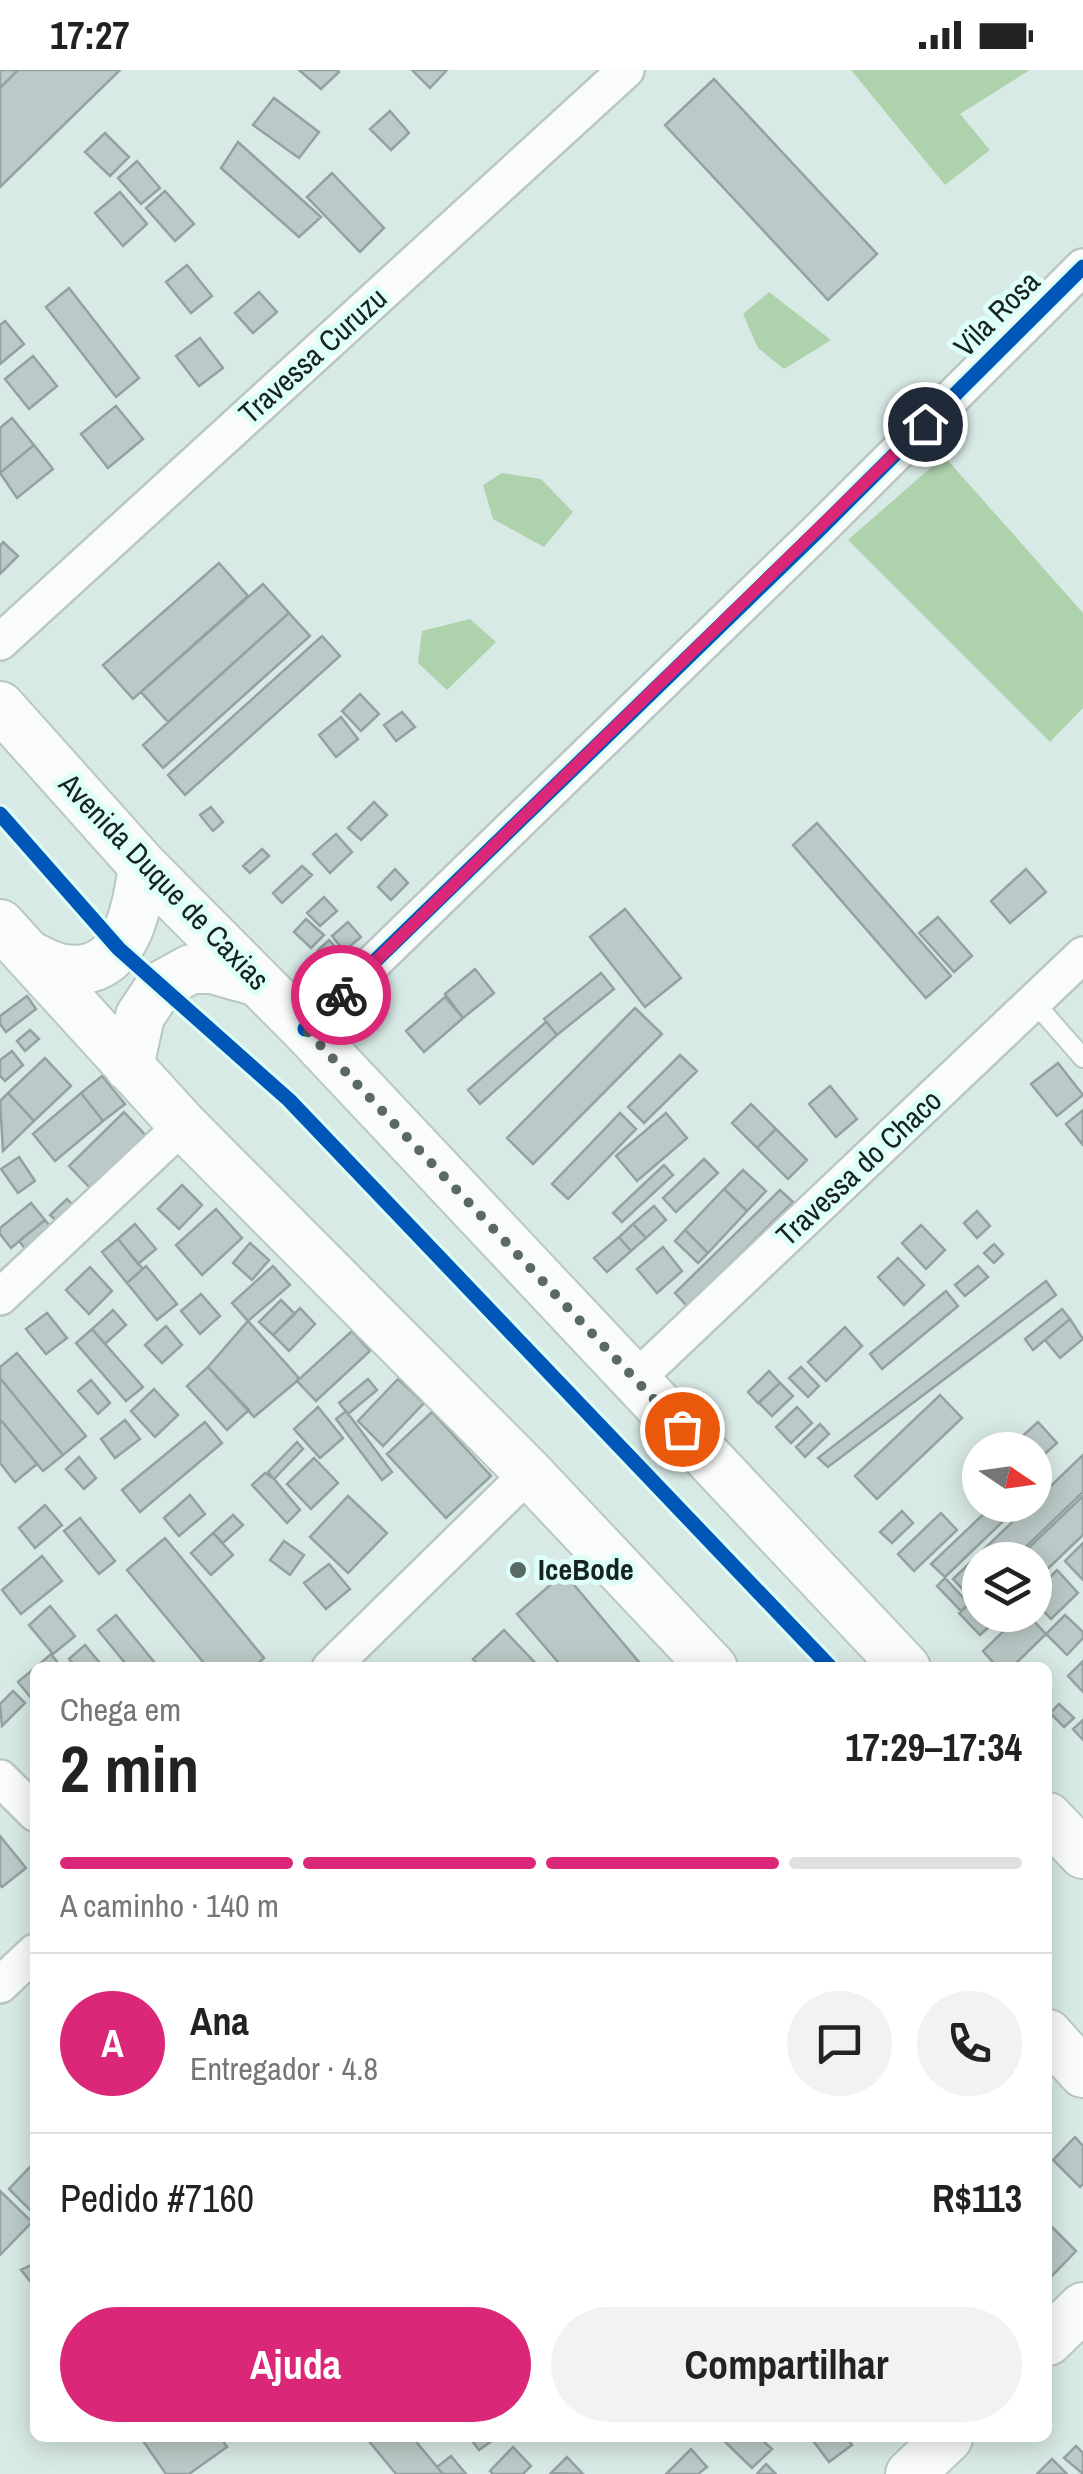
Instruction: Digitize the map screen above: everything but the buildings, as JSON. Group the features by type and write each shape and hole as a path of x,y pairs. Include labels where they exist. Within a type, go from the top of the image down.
{"main road":[{"name":"Avenida Duque de Caxias","path":"0,706 143,866 305,1029 900,1662"},
{"path":"14,940 62,969 90,970 120,948 137,914 143,866"},
{"path":"14,940 183,1124 529,1473 708,1662"},
{"path":"129,1067 140,1016 160,986 191,969 212,968 258,982"},
{"path":"1052,1821 1083,1854"},
{"path":"1052,2337 1083,2307"},
{"path":"910,2474 944,2442"}],"street":[{"name":"Travessa Curuzu","path":"0,642 626,70"},
{"name":"Vila Rosa","path":"305,1029 806,543 1083,267"},
{"name":"Travessa do Chaco","path":"636,1380 1083,956"},
{"path":"0,1297 183,1124"},
{"path":"336,1662 529,1473"},
{"path":"0,1778 30,1808"},
{"path":"0,1985 30,1957"}],"lane":[{"path":"1034,1002 1083,1058"}],"green space":[{"path":"851,70 1030,70 960,114 990,150 945,185"},
{"path":"769,292 831,340 784,369 758,348 743,314"},
{"path":"944,456 1083,613 1083,708 1050,742 848,540"},
{"path":"502,473 541,479 573,512 544,547 493,519 483,485"},
{"path":"470,619 496,642 447,690 418,663 422,631"}],"cycle path":[{"path":"305,1029 820,529 1083,267"},
{"path":"0,814 119,949 289,1100 825,1662"}],"way so far":[{"path":"341,995 305,1029 682,1429"}],"place":[{"name":"IceBode","path":"518,1570"}],"route":[{"path":"341,995 925,424"}]}
